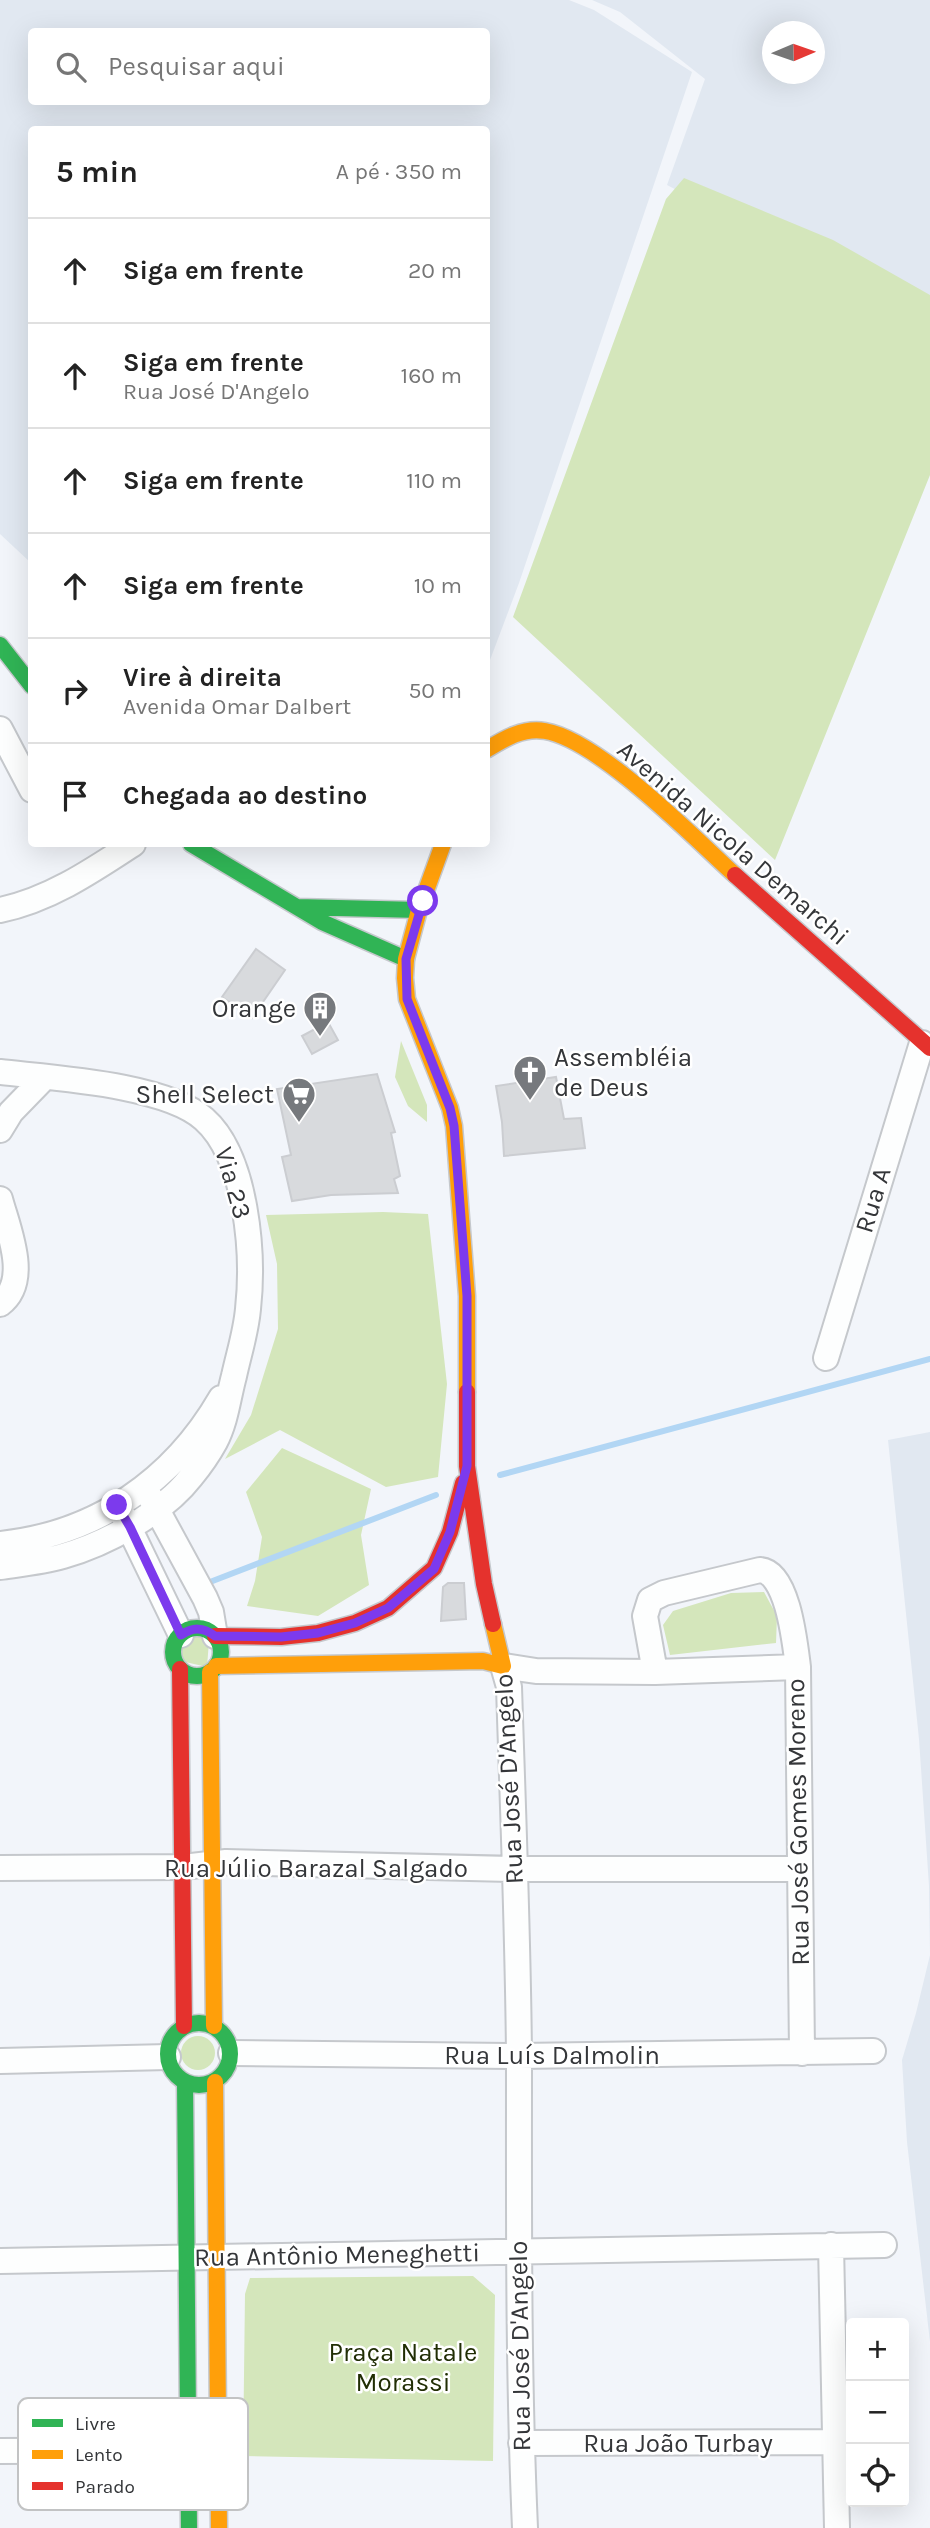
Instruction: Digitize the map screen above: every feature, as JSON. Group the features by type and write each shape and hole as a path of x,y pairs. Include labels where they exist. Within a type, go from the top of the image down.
{"street":[{"path":"1,648 28,681"},
{"path":"0,729 28,782"},
{"name":"Avenida Nicola Demarchi","path":"490,747 511,733 534,730 555,732 580,743 628,779 926,1045"},
{"path":"0,910 19,906 62,888 128,847"},
{"path":"196,847 292,907 364,945 406,959 419,910 442,847"},
{"path":"292,907 419,910"},
{"name":"Rua José D'Angelo","path":"406,959 407,999 450,1108 454,1126 467,1296 467,1466 478,1582 509,1688 519,2056 518,2252 525,2528"},
{"name":"Rua A","path":"826,1358 926,1045"},
{"name":"Via 23","path":"0,1072 136,1090 182,1104 203,1118 219,1135 234,1168 243,1203 249,1246 248,1308 242,1347 226,1412 215,1442 191,1478 151,1498 117,1505 64,1532 0,1545"},
{"path":"0,1130 11,1112 46,1077"},
{"path":"0,1199 14,1251 16,1271 13,1289 0,1304"},
{"path":"184,2026 180,1670 175,1662 173,1648 181,1635 194,1629 208,1631 215,1636 281,1637 318,1633 388,1616 441,1570 467,1466"},
{"path":"151,1498 205,1598 221,1651 213,1669 214,2026"},
{"name":"Via 23","path":"0,1566 64,1556 96,1544 130,1527 151,1498"},
{"path":"117,1505 181,1635"},
{"path":"655,1672 645,1616 650,1600 664,1593 760,1570 777,1579 792,1623 798,1667"},
{"path":"396,1648 409,1663"},
{"name":"Rua José Gomes Moreno","path":"213,1669 483,1661 536,1671 655,1672 798,1667 802,2053"},
{"path":"180,1670 195,1676 213,1669"},
{"name":"Rua Júlio Barazal Salgado","path":"0,1868 183,1867 226,1862 515,1869 799,1869"},
{"path":"199,2022 214,2026 226,2037 231,2053 227,2070 215,2082 200,2086 185,2082 173,2071 168,2057 172,2039 184,2026 199,2022"},
{"name":"Rua Luís Dalmolin","path":"231,2053 519,2056 873,2051"},
{"path":"0,2061 168,2057"},
{"path":"185,2082 188,2398"},
{"path":"215,2082 218,2398"},
{"path":"831,2245 837,2528"},
{"name":"Rua Antônio Meneghetti","path":"0,2261 884,2245"},
{"name":"Rua João Turbay","path":"521,2443 835,2442"},
{"path":"0,2451 18,2451"},
{"path":"190,2510 190,2528"},
{"path":"219,2510 219,2528"}],"shaded area":[{"path":"0,0 569,0 594,10 692,72 519,583 490,660 490,126 28,126 28,560 0,534"},
{"path":"592,0 930,0 930,322 667,185 705,79 620,12"},
{"path":"930,1432 930,1955 929,1886 919,1739 888,1440"},
{"path":"930,1955 930,2342 907,2142 902,2060"}],"green space":[{"path":"684,178 833,240 930,295 930,475 775,860 513,617 666,199"},
{"path":"401,1041 427,1105 427,1122 408,1106 395,1077"},
{"path":"383,1212 428,1214 447,1384 438,1477 386,1487 280,1430 225,1459 251,1415 278,1329 277,1264 266,1215"},
{"path":"282,1448 371,1489 361,1535 369,1585 318,1616 247,1606 255,1581 262,1537 246,1492"},
{"path":"764,1592 777,1616 776,1643 670,1655 663,1625 673,1611 731,1593"},
{"path":"201,1635 209,1641 207,1667 181,1661 180,1650 186,1639"},
{"path":"198,2036 210,2041 215,2053 210,2065 198,2070 186,2065 181,2053 186,2041"},
{"name":"Praça Natale Morassi","path":"473,2276 495,2295 493,2461 248,2456 248,2398 244,2398 245,2294 250,2278"}],"building":[{"path":"256,949 285,970 252,1018 222,997"},
{"name":"Orange","path":"328,1022 338,1040 312,1054 302,1036"},
{"path":"377,1074 395,1132 391,1133 400,1176 394,1179 398,1193 331,1195 292,1201 282,1157 291,1155 277,1089"},
{"name":"Assembléia de Deus","path":"556,1077 564,1119 581,1118 585,1148 504,1156 496,1086"},
{"path":"448,1583 464,1583 466,1619 441,1621 443,1587"}],"waterway":[{"path":"500,1475 930,1359"},
{"path":"210,1582 436,1495"}],"traffic: fast":[{"path":"0,645 28,681"},
{"path":"196,847 322,922 406,959"},
{"path":"297,907 419,910"},
{"path":"197,1628 214,1635 221,1652 214,1669 197,1676 180,1669 173,1652 180,1635 197,1628"},
{"path":"193,2023 205,2023 221,2032 228,2042 230,2054 228,2066 221,2076 205,2085 193,2085 182,2080 173,2071 168,2060 168,2048 173,2037 182,2028 193,2023"},
{"path":"185,2082 188,2398"},
{"path":"189,2510 189,2528"}],"traffic: slow":[{"path":"490,748 521,732 545,731 567,738 618,770 735,875"},
{"path":"442,847 419,910 406,959 405,978 407,999 450,1108 454,1126 467,1296 467,1392"},
{"path":"216,1666 483,1661 503,1666 493,1624"},
{"path":"210,1672 214,2026"},
{"path":"215,2082 218,2398"},
{"path":"219,2510 219,2528"}],"traffic: jam":[{"path":"735,875 930,1048"},
{"path":"467,1392 467,1466 484,1584 493,1624"},
{"path":"215,1636 281,1637 318,1633 355,1623 388,1608 434,1568 450,1532 463,1483"},
{"path":"180,1669 184,2026"}],"place":[{"name":"Orange","path":"320,1038"},
{"name":"Assembléia de Deus","path":"530,1102"},
{"name":"Shell Select","path":"299,1124"}],"route":[{"path":"117,1505 181,1635 194,1629 208,1631 215,1636 281,1637 318,1633 355,1623 388,1608 434,1569 450,1532 467,1466 467,1296 454,1126 450,1108 407,999 406,959 423,901"}]}
